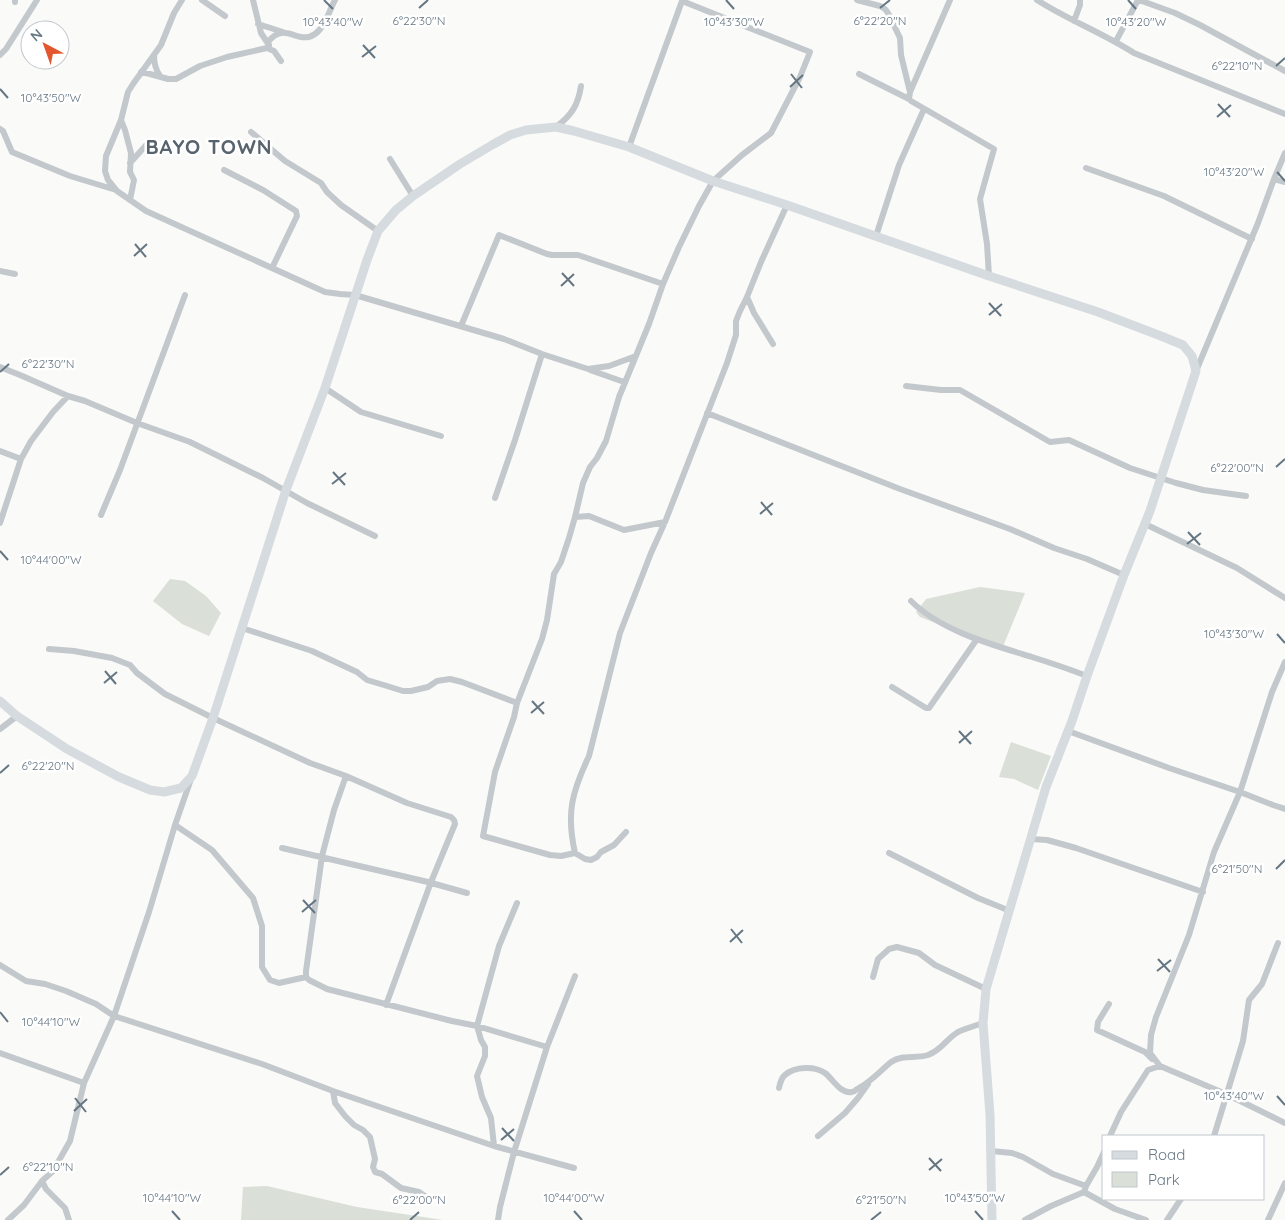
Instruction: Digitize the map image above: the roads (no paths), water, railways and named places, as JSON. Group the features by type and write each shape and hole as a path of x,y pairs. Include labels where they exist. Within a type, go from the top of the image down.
{"main road":[{"path":"0,701 17,716 67,749 120,777 150,790 164,792 181,788 192,776 286,490 325,388 378,231 392,214 413,196 466,160 510,135 526,130 556,127 574,130 629,147 713,181 1098,312 1183,345 1192,356 1196,371 1145,524 1124,575 1046,787 986,989 983,1023 988,1084 992,1220"}],"street":[{"path":"0,55 6,49 37,0"},
{"path":"182,0 174,13 161,45 128,92 121,120 106,156 104,171 108,180 117,191 146,211 325,292 355,295 461,326 504,339 624,382"},
{"path":"202,0 225,16"},
{"path":"253,0 260,33 281,61"},
{"path":"258,24 307,38 321,27 335,0"},
{"path":"626,832 614,846 591,860 575,853 561,856 550,855 483,836 495,772 517,703 542,639 554,574 561,562 576,517 583,483 590,467 606,441 624,382 650,324 663,284 679,247 713,181 742,155 771,133 800,77 810,52 681,0 629,147"},
{"path":"857,0 885,8 888,13 900,38 901,55 911,101 994,149 980,199 987,244 989,276"},
{"path":"910,95 950,0"},
{"path":"1037,0 1056,12 1116,41 1134,53 1285,114"},
{"path":"1074,21 1080,0"},
{"path":"1116,41 1139,0 1191,21 1285,71"},
{"path":"268,42 278,33 285,33"},
{"path":"141,72 168,79 176,78 200,66 227,57 267,48 274,51"},
{"path":"154,55 156,71 160,76"},
{"path":"858,74 910,95"},
{"path":"556,127 568,117 578,103 581,86"},
{"path":"876,236 899,165 924,109"},
{"path":"121,120 129,144 131,154 130,172 134,180 130,200"},
{"path":"0,129 3,131 12,152 70,176 117,191"},
{"path":"251,132 285,161 321,182 327,192 341,205 378,231"},
{"path":"130,163 148,143"},
{"path":"1196,371 1252,239 1285,153"},
{"path":"390,159 413,196"},
{"path":"1086,168 1164,196 1252,239"},
{"path":"224,170 263,190 296,211 297,216 272,268"},
{"path":"1274,179 1285,182"},
{"path":"575,853 570,820 572,798 580,774 589,756 620,633 665,522 736,335 736,321 787,205"},
{"path":"461,326 499,235 546,254 578,255 663,284"},
{"path":"0,271 15,274"},
{"path":"101,515 120,470 185,295"},
{"path":"747,297 758,320 773,344"},
{"path":"495,498 542,354"},
{"path":"588,369 609,366 636,356"},
{"path":"0,367 68,396 190,442 375,536"},
{"path":"906,386 960,390 1050,442 1069,440 1130,468 1160,478 1203,490 1246,496"},
{"path":"325,388 361,412 441,436"},
{"path":"0,523 21,459 30,441 68,396"},
{"path":"707,413 900,489 1010,529 1124,575"},
{"path":"0,450 21,459"},
{"path":"576,517 589,516 624,530 665,522"},
{"path":"1145,524 1237,568 1285,598"},
{"path":"911,601 921,611 936,621 977,639 1087,676"},
{"path":"242,628 312,651 357,672 367,680 394,688 411,691 428,687 437,681 450,679 517,703"},
{"path":"892,687 929,708 977,639"},
{"path":"49,649 74,651 112,658 130,665 137,673 165,694 212,718 310,763 346,776 407,803 451,817 454,820 455,824 431,882 386,1005"},
{"path":"1160,1066 1150,1053 1151,1035 1156,1017 1189,935 1214,852 1240,792 1272,692 1285,662"},
{"path":"0,728 17,716"},
{"path":"1068,731 1285,809"},
{"path":"8,1220 24,1205 42,1181 53,1171 70,1141 84,1083 114,1016 150,912 175,825 192,776"},
{"path":"346,776 334,810 322,856 306,976 309,980 328,990 478,1026 547,1047"},
{"path":"175,825 212,850 253,898 262,926 262,967 270,980 279,984 306,976"},
{"path":"1031,839 1047,840 1076,848 1203,892"},
{"path":"282,848 431,882 467,893"},
{"path":"889,853 978,898 1010,911"},
{"path":"494,1146 491,1118 482,1097 477,1076 485,1056 485,1047 481,1040 478,1026 499,946 517,903"},
{"path":"1214,1135 1243,1041 1250,1000 1262,984 1278,942"},
{"path":"873,978 878,959 889,949 896,948 919,953 935,966 986,989"},
{"path":"0,965 26,981 45,984 74,994 96,1004 114,1016 262,1064 334,1092 494,1146 574,1168"},
{"path":"498,1220 514,1152 547,1047 575,976"},
{"path":"1109,1004 1098,1022 1097,1030 1144,1052 1160,1066 1226,1094 1285,1123"},
{"path":"779,1088 785,1075 803,1068 820,1070 827,1074 843,1090 852,1092 868,1083 891,1062 900,1057 925,1056 933,1053 958,1032 983,1023"},
{"path":"0,1053 84,1083"},
{"path":"1110,1135 1121,1112 1148,1070 1160,1066"},
{"path":"818,1136 845,1113 868,1083"},
{"path":"334,1092 335,1103 345,1116 370,1137 375,1159 373,1167 375,1172 382,1174 401,1188 419,1192 429,1199"},
{"path":"991,1152 1012,1153 1023,1157 1085,1189 1115,1209 1146,1220"},
{"path":"1025,1220 1085,1189 1102,1156"},
{"path":"42,1181 65,1208 69,1220"},
{"path":"1268,1220 1285,1183"},
{"path":"1167,1220 1180,1200"}],"district":[{"name":"BAYO TOWN","path":"209,146"}]}
